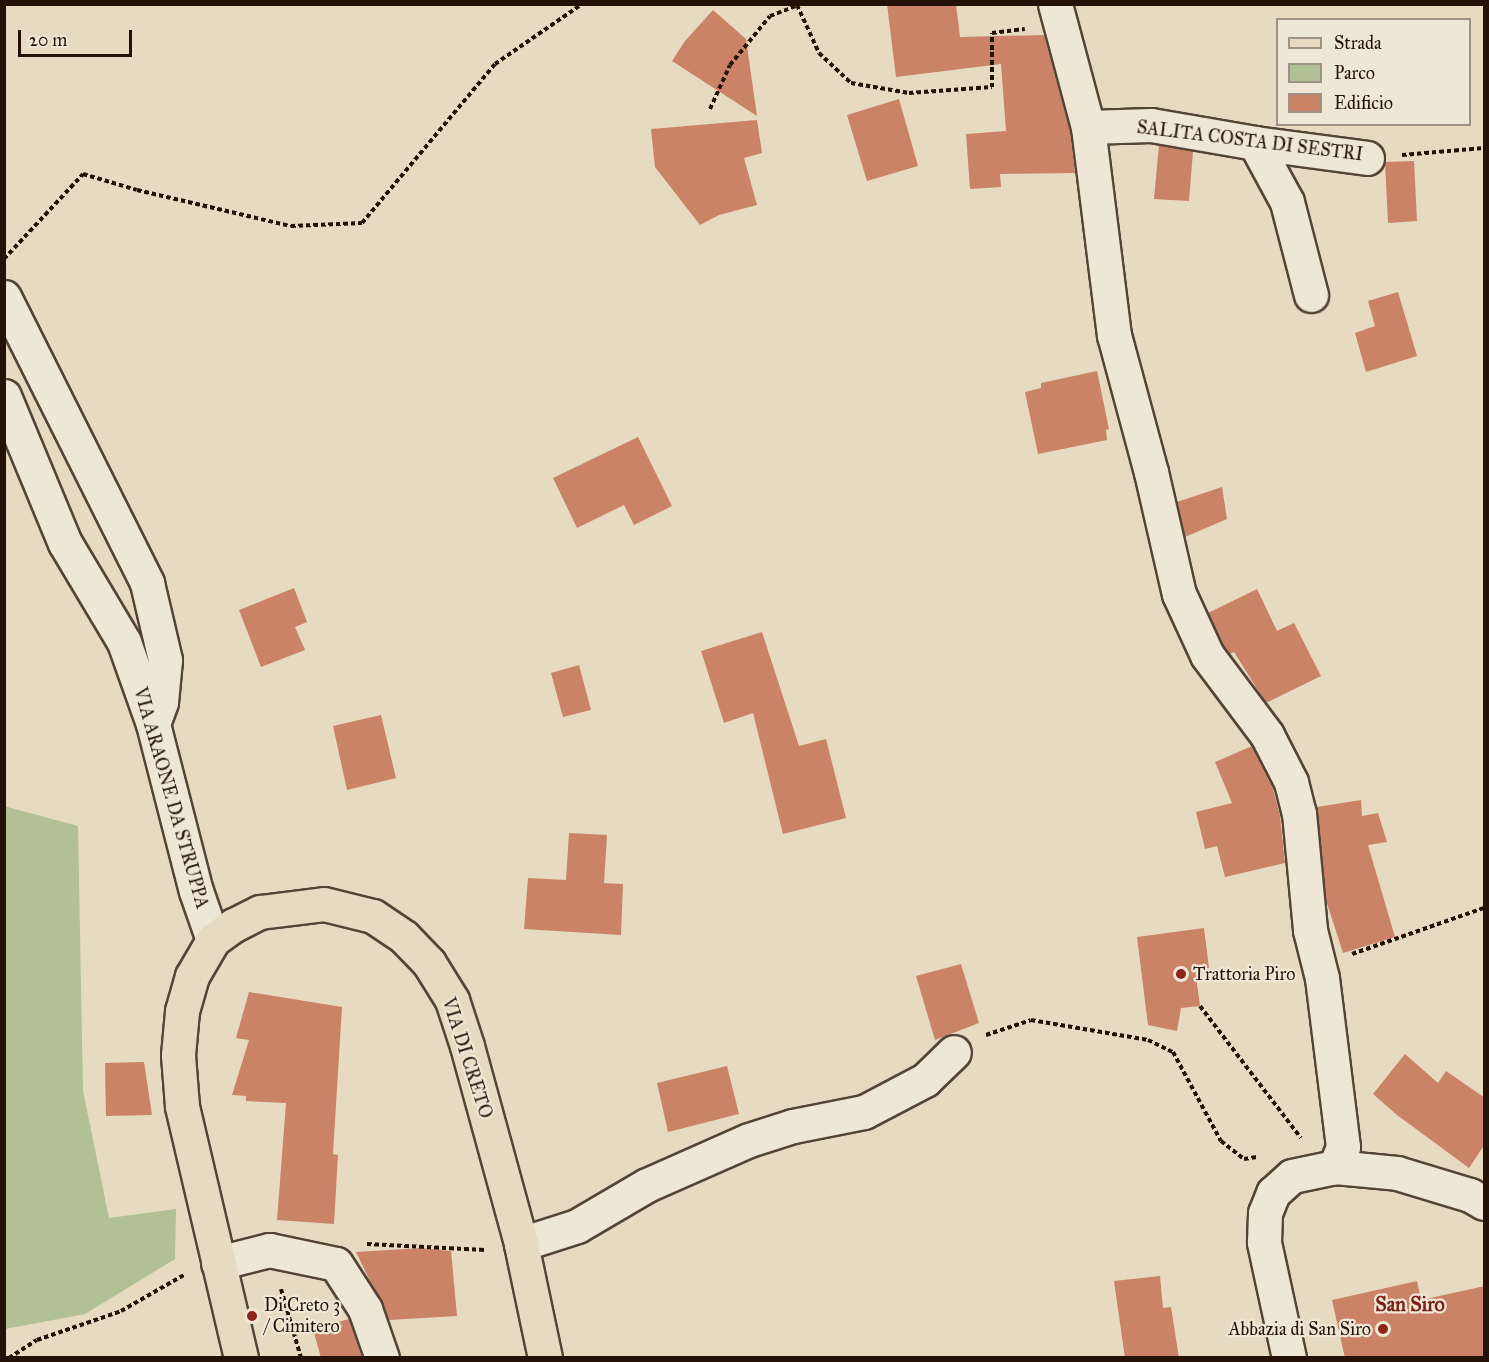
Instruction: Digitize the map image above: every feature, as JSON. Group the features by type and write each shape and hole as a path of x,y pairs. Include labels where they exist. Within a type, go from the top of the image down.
{"main road":[{"name":"VIA DI CRETO","path":"241,1358 182,1106 178,1055 182,1011 192,976 213,940 234,925 260,912 324,904 373,916 404,937 429,963 452,1000 467,1046 521,1244 544,1358"}],"street":[{"path":"1057,15 1088,127 1114,335 1179,594 1207,655 1266,735 1291,782 1299,813 1310,930 1322,978 1343,1147 1335,1167"},
{"name":"SALITA COSTA DI SESTRI","path":"1088,127 1151,125 1255,143 1367,158"},
{"path":"1255,143 1287,202 1311,295"},
{"path":"4,297 147,583 165,660 161,702 153,724"},
{"name":"VIA ARAONE DA STRUPPA","path":"4,396 65,543 124,642 153,724 196,891 213,940"},
{"path":"521,1244 577,1226 647,1185 749,1140 793,1126 864,1112 925,1080 954,1052"},
{"path":"1315,1078 1320,1132 1335,1167"},
{"path":"1288,1357 1264,1242 1265,1213 1273,1193 1292,1176 1335,1167 1397,1173 1485,1203"},
{"path":"218,1263 269,1250 336,1264 365,1309 382,1358"}],"path":[{"path":"4,259 83,174 136,190 291,226 362,223 495,64 582,4"},
{"path":"710,109 730,65 770,16 798,5 819,53 851,83 909,93 992,87 992,33 1057,15"},
{"name":"SALITA COSTA DI SESTRI","path":"1367,158 1485,148"},
{"path":"1347,956 1485,908"},
{"path":"1200,1005 1309,1149 1335,1167"},
{"path":"954,1052 986,1035 1031,1020 1148,1040 1173,1052 1221,1141 1244,1159 1264,1156"},
{"path":"269,1250 301,1358"},
{"path":"9,1358 37,1340 121,1311 195,1269 218,1263"}],"green space":[{"path":"4,806 78,826 83,1091 109,1218 176,1209 175,1259 85,1314 5,1329"}],"building":[{"path":"887,4 956,4 960,37 1044,35 1070,131 1075,173 1000,174 1001,187 970,189 966,134 1006,131 1001,64 896,77"},
{"path":"713,10 746,39 757,116 672,61 685,41"},
{"path":"899,99 918,166 867,181 847,115"},
{"path":"757,120 762,153 744,158 757,205 719,215 700,225 655,167 651,129"},
{"path":"1159,145 1193,151 1189,201 1154,199"},
{"path":"1414,161 1417,221 1388,223 1385,162"},
{"path":"1398,292 1417,356 1366,372 1355,333 1375,326 1368,301"},
{"path":"1097,371 1109,429 1106,430 1107,440 1038,454 1025,392 1041,388 1041,383"},
{"path":"638,437 672,506 634,525 624,505 577,528 553,478"},
{"path":"1222,487 1227,519 1185,537 1177,502"},
{"path":"294,588 307,622 295,627 305,650 261,667 239,610"},
{"path":"1257,589 1277,631 1294,623 1321,676 1266,703 1234,652 1230,654 1223,645 1208,613"},
{"path":"762,632 799,746 826,739 846,818 783,834 753,713 724,723 701,651"},
{"path":"579,665 591,710 563,717 551,673"},
{"path":"381,715 396,778 347,790 333,726"},
{"path":"1252,746 1273,789 1280,816 1285,863 1225,877 1217,846 1205,849 1196,812 1232,803 1215,762"},
{"path":"1361,800 1362,816 1378,813 1387,842 1368,845 1395,937 1343,953 1326,900 1317,807"},
{"path":"569,833 607,835 604,883 623,884 621,935 524,929 528,878 566,880"},
{"path":"1204,928 1209,968 1195,969 1200,1006 1181,1008 1177,1031 1148,1025 1137,937"},
{"path":"961,964 979,1023 935,1040 916,976"},
{"path":"249,992 342,1007 333,1154 338,1155 334,1224 277,1220 286,1103 246,1101 246,1096 232,1095 249,1040 236,1038"},
{"path":"1405,1054 1438,1083 1446,1071 1485,1098 1485,1144 1469,1168 1397,1115 1373,1094"},
{"path":"144,1062 152,1115 106,1116 105,1063"},
{"path":"727,1066 739,1114 668,1132 657,1083"},
{"path":"422,1248 451,1251 457,1316 389,1320 356,1252"},
{"path":"1160,1276 1163,1308 1171,1307 1179,1358 1125,1358 1114,1281"},
{"name":"Abbazia di San Siro","path":"1417,1281 1421,1300 1485,1286 1485,1358 1345,1358 1332,1300"},
{"path":"349,1319 362,1358 321,1358 313,1329"}],"place":[{"name":"Trattoria Piro","path":"1181,974"},
{"name":"Di Creto 3 / Cimitero","path":"252,1316"},
{"name":"Abbazia di San Siro","path":"1383,1329"}],"district":[{"name":"San Siro","path":"1410,1304"}]}
